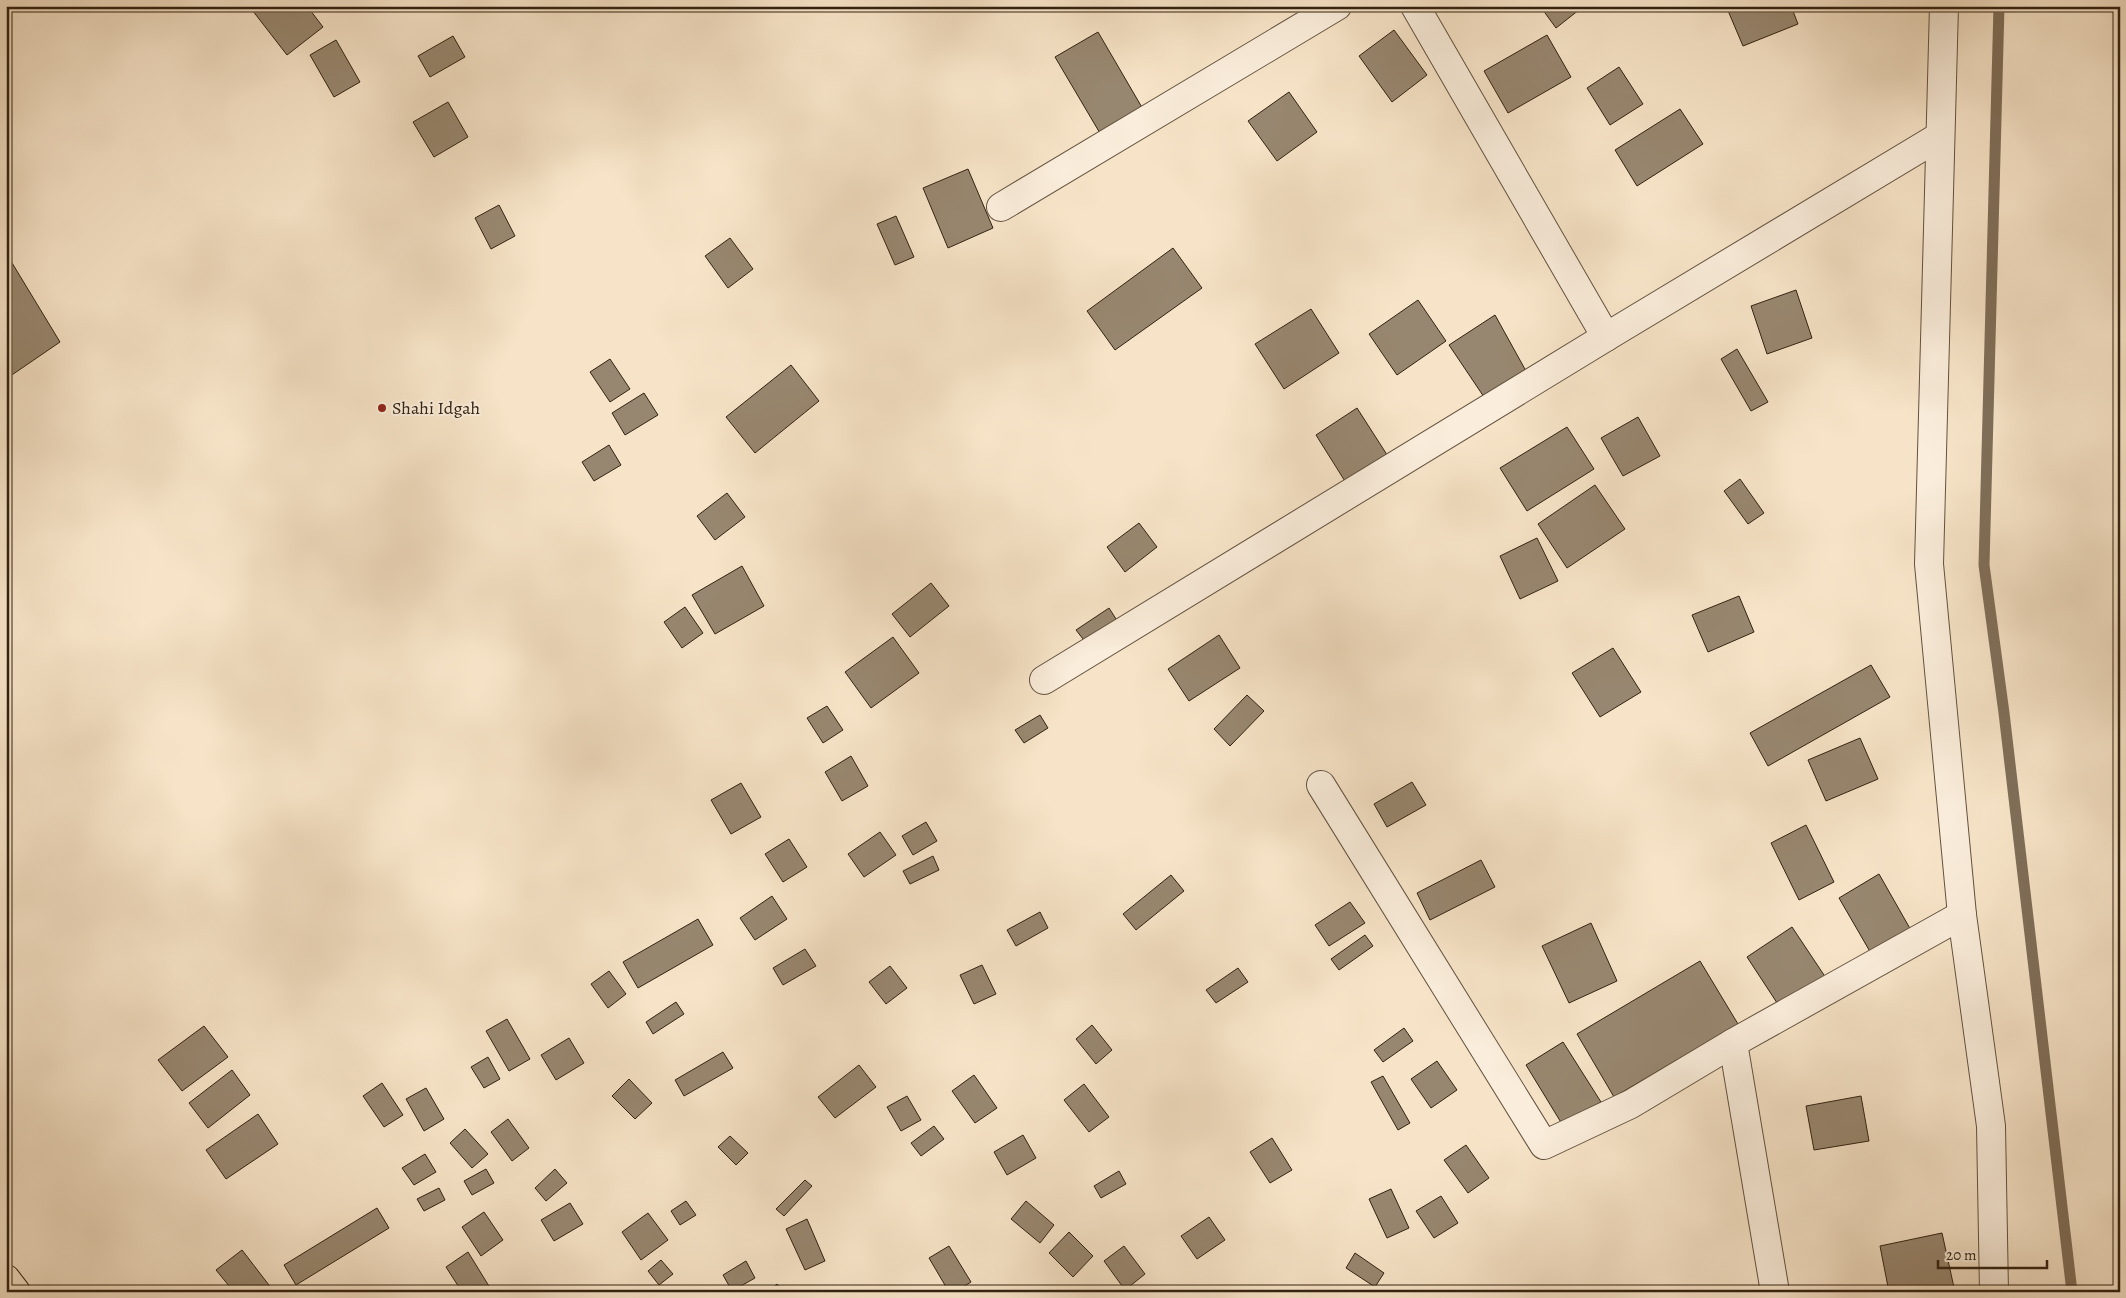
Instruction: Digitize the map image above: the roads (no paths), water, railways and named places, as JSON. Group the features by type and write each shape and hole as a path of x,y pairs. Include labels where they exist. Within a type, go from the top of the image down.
{"main road":[{"path":"6,1279 16,1292"}],"street":[{"path":"1001,206 1337,6"},
{"path":"1416,6 1606,336"},
{"path":"1944,6 1929,564 1962,915 1991,1126 1994,1292"},
{"path":"1044,680 1606,336 1940,136"},
{"path":"1321,785 1544,1144 1631,1104 1733,1043 1962,915"},
{"path":"1733,1043 1775,1292"}],"waterway":[{"path":"1999,6 1984,565 2004,713 2072,1292"}],"place":[{"name":"Shahi Idgah","path":"382,408"}]}
